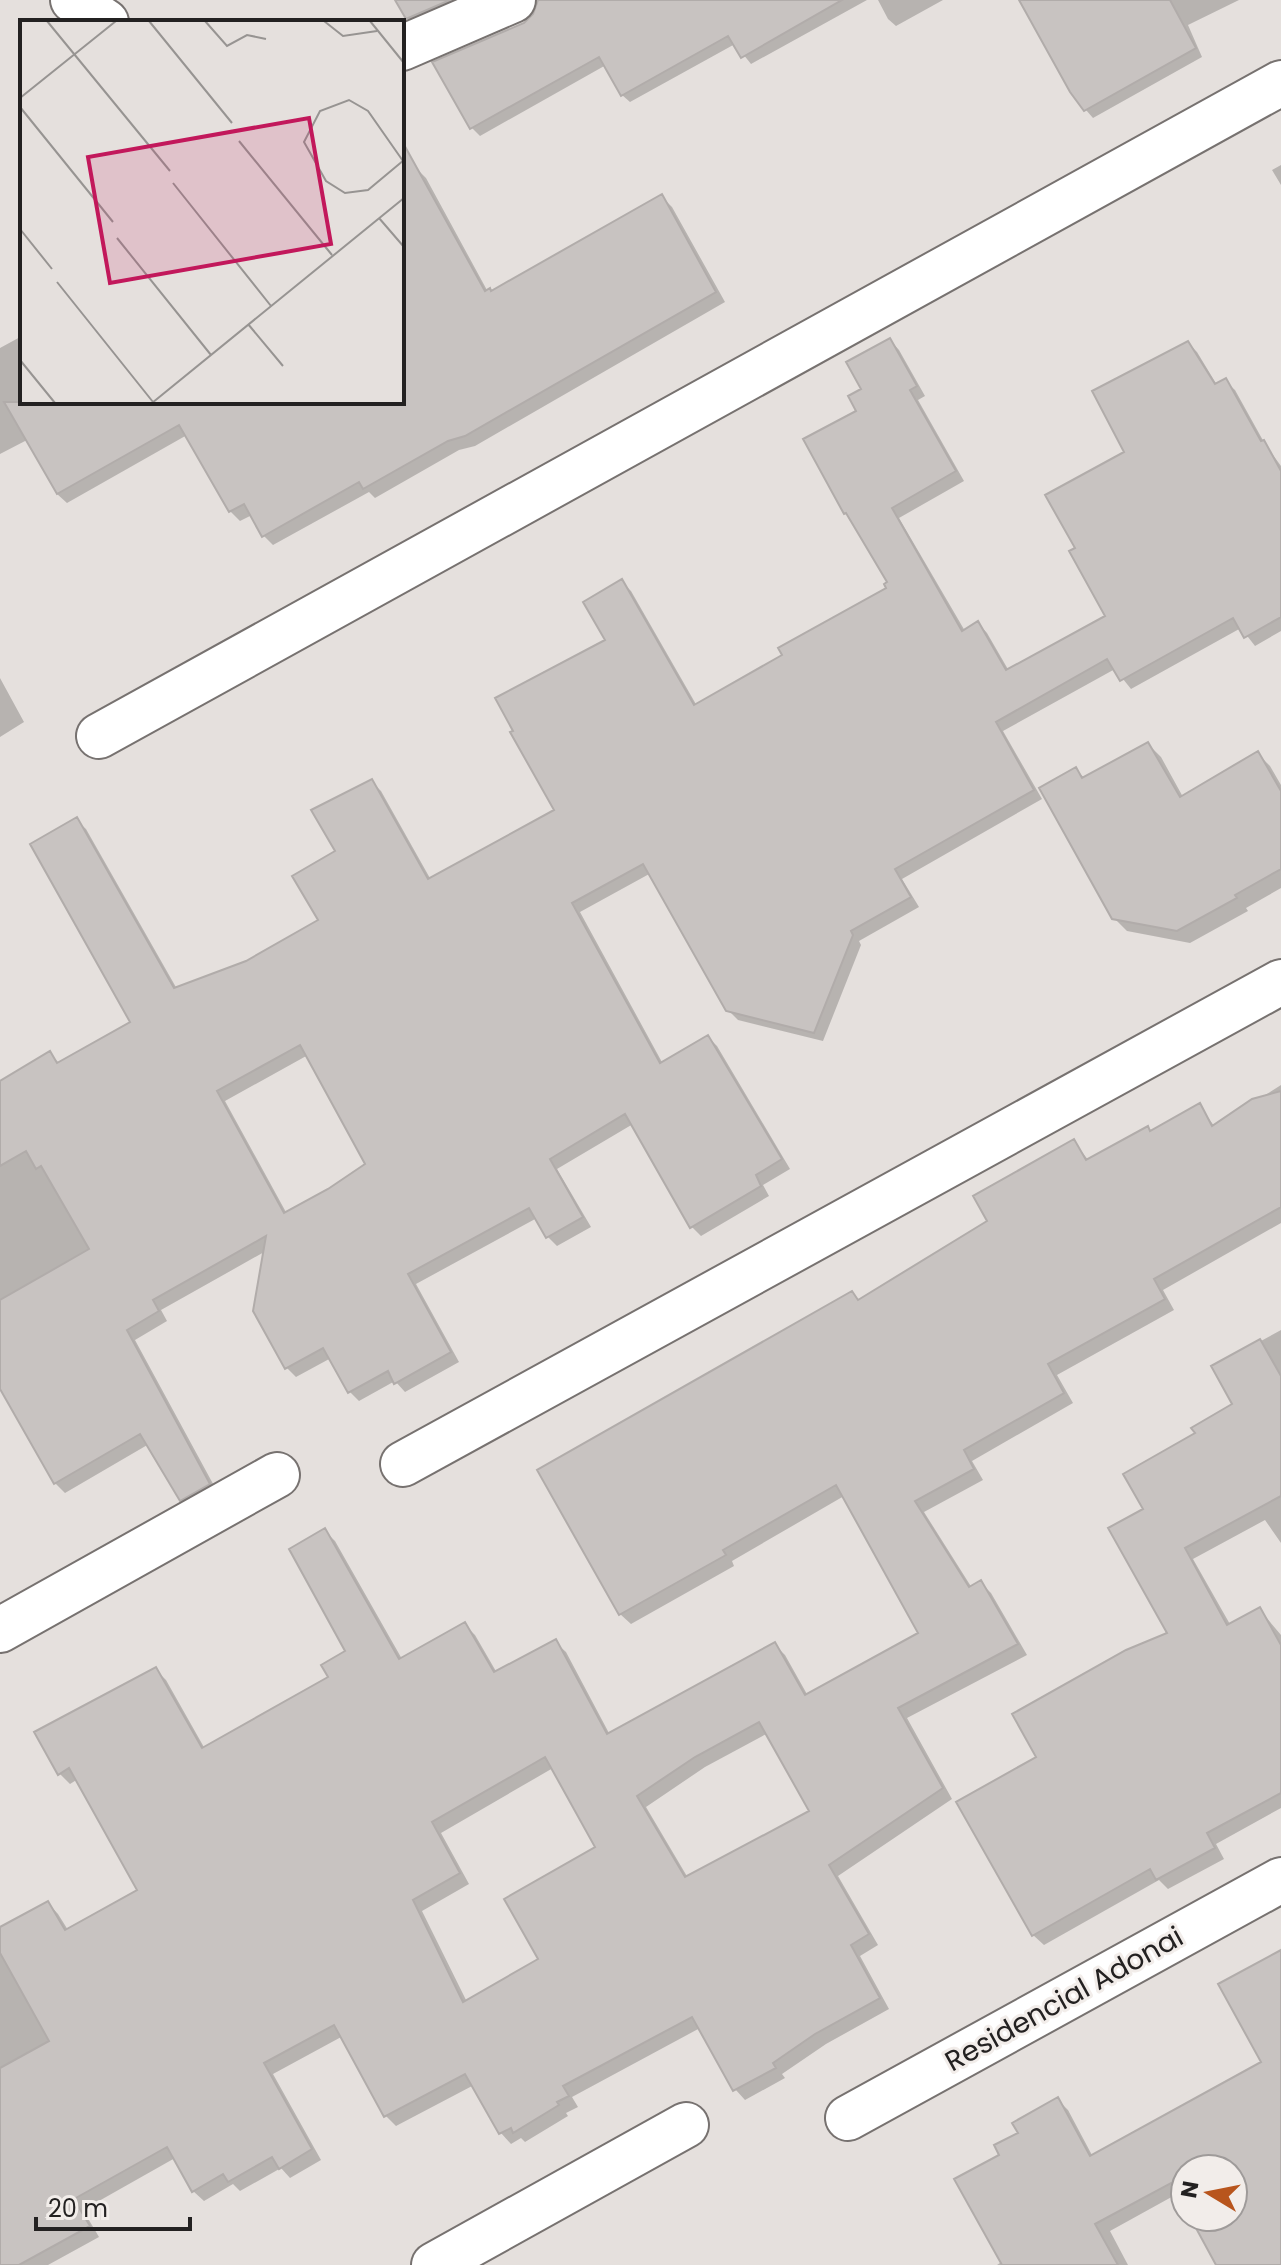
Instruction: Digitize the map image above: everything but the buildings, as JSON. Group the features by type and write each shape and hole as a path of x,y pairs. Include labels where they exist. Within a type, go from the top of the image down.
{"street":[{"path":"73,0 103,20"},
{"path":"404,47 513,0"},
{"path":"99,736 1281,83"},
{"path":"403,1464 1281,982"},
{"path":"0,1630 277,1475"},
{"name":"Residencial Adonai","path":"848,2118 1281,1880"},
{"path":"434,2265 686,2125"}]}
